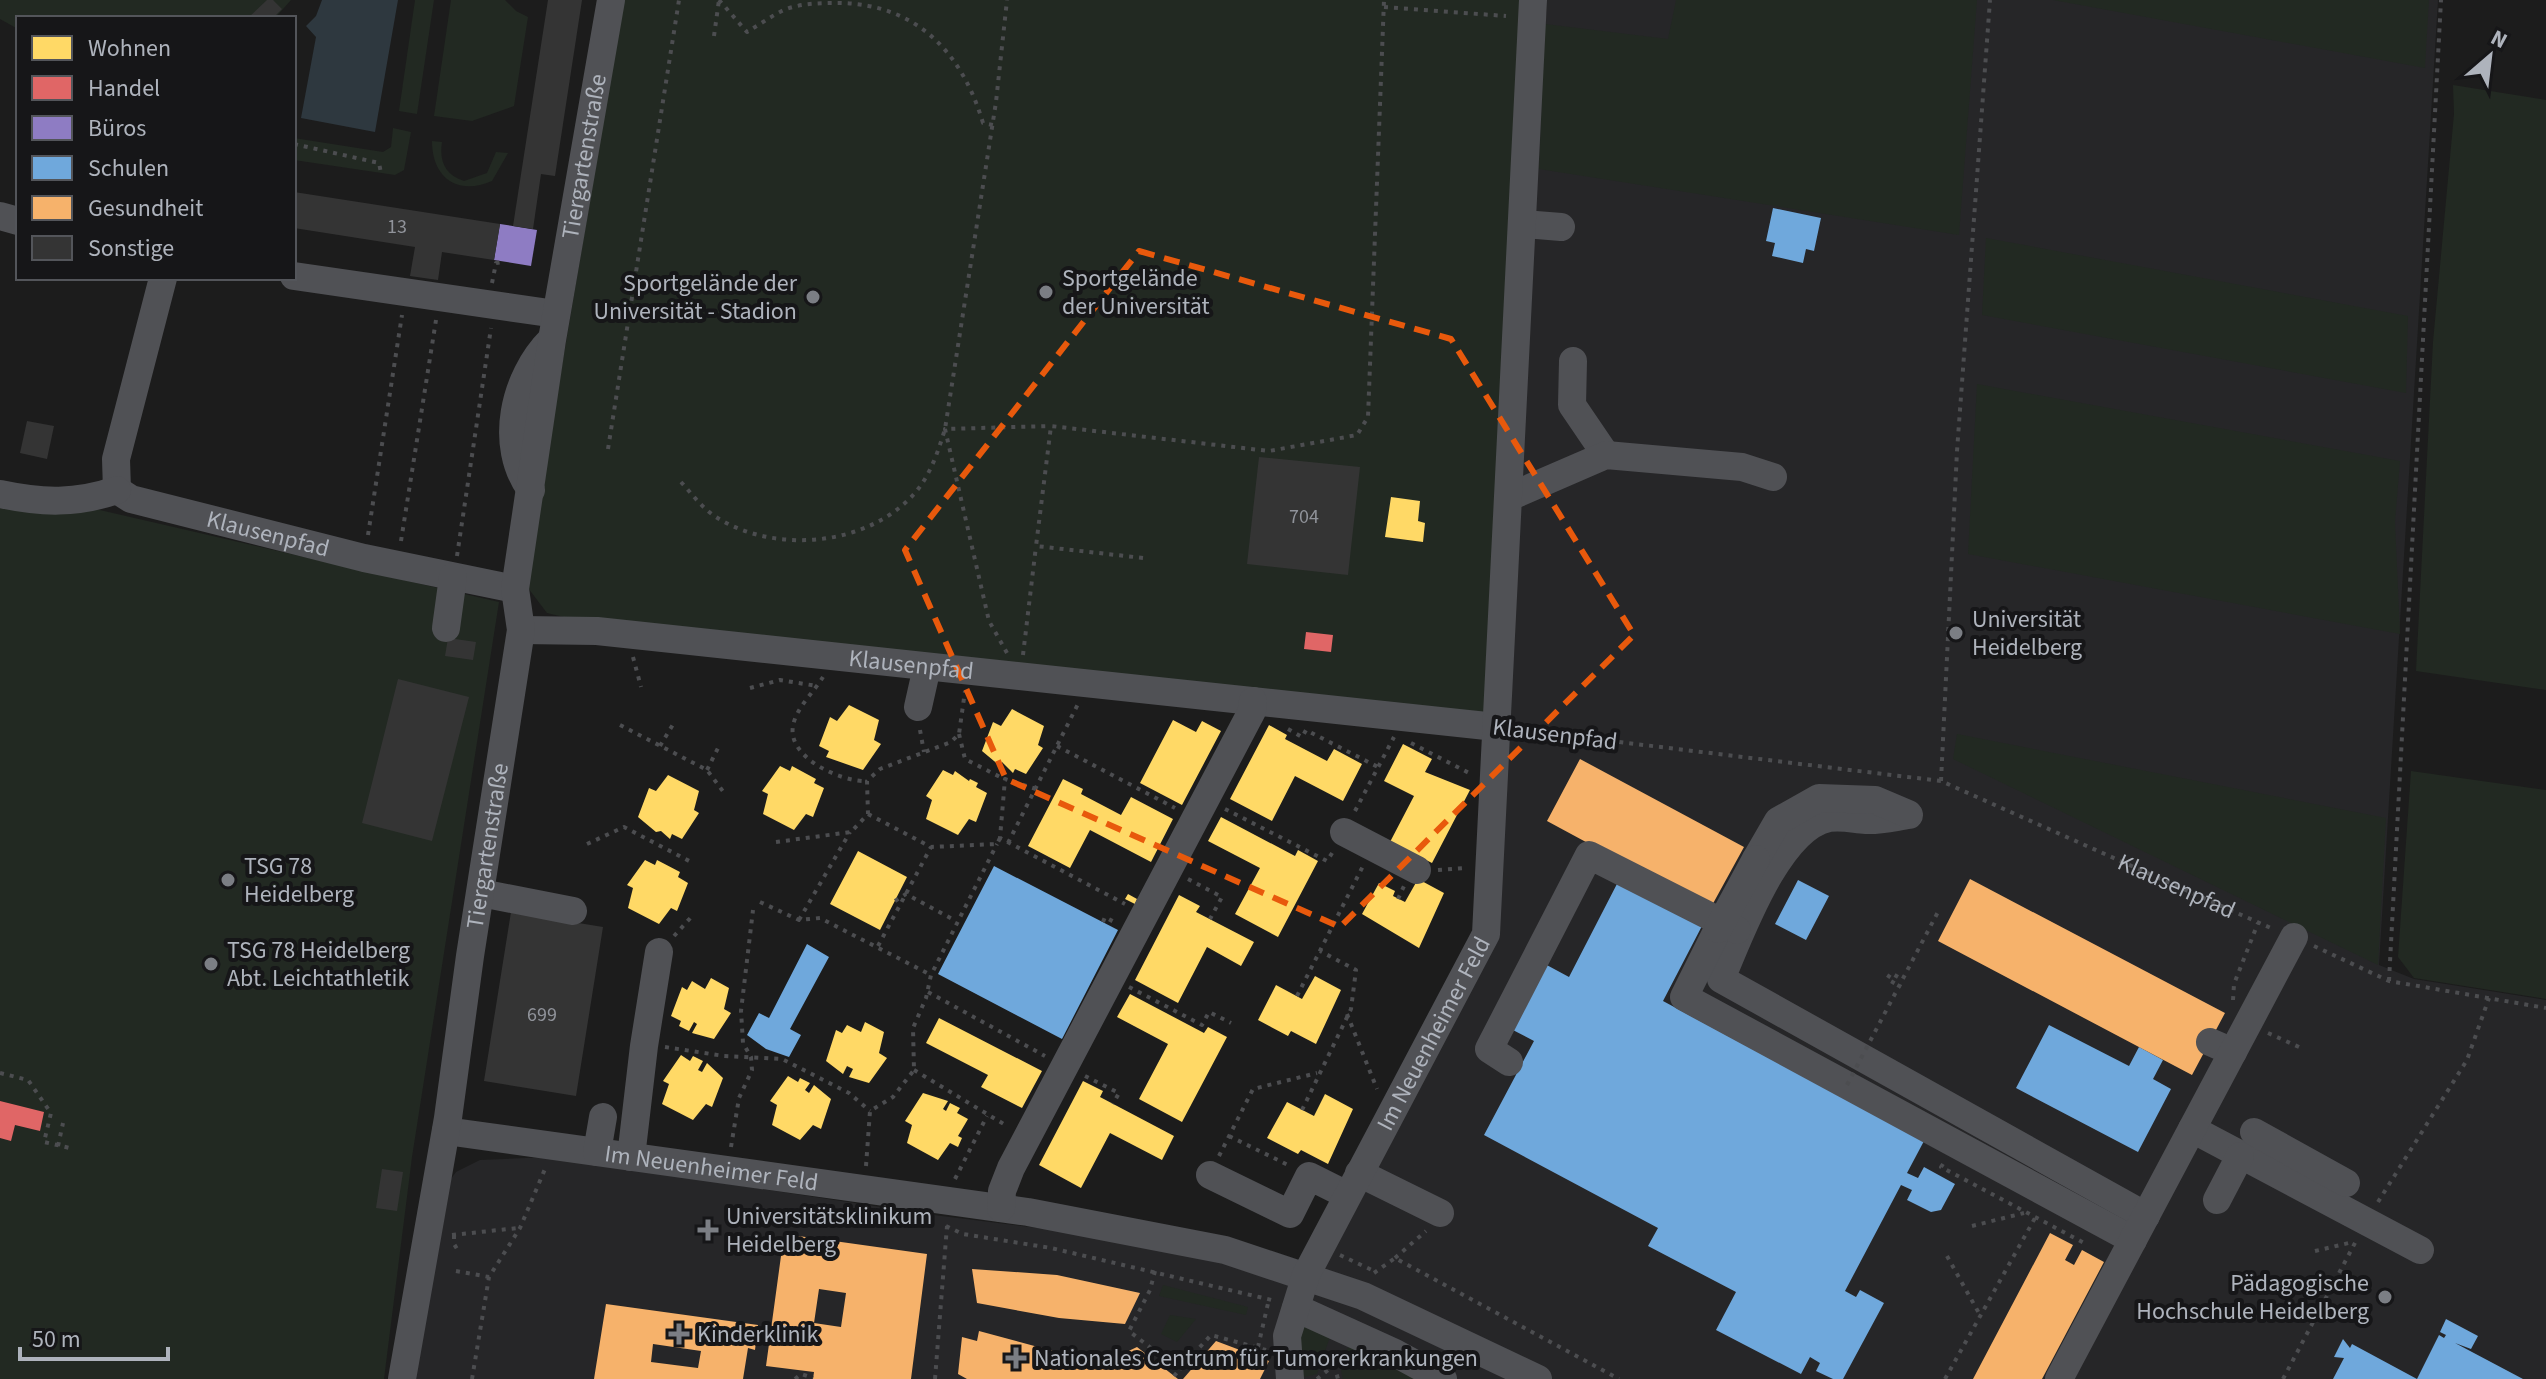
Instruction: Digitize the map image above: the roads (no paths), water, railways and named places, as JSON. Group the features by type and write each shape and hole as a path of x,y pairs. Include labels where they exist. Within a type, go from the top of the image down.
{"street":[{"name":"Tiergartenstraße","path":"402,1379 446,1131 521,630 515,589 554,327 611,0"},
{"name":"Im Neuenheimer Feld","path":"1306,1275 1486,934 1533,0"},
{"path":"1523,224 1561,227"},
{"path":"296,276 494,305 554,327"},
{"path":"0,494 49,503 96,497 117,490 116,459 162,280"},
{"path":"1573,361 1572,405 1606,455"},
{"path":"1509,497 1606,455 1712,464 1773,477"},
{"name":"Klausenpfad","path":"117,490 131,499 163,508 364,558 515,589"},
{"path":"446,628 453,577"},
{"name":"Klausenpfad","path":"521,630 630,635 1019,676 1252,706 1496,727"},
{"path":"918,707 927,667"},
{"path":"1001,1208 1002,1191 1011,1168 1252,706"},
{"path":"2140,1228 1721,979 1730,931 1756,859 1778,821 1819,798 1875,800 1909,815 1867,821 1838,818 1812,824 1797,835 1775,868 1730,931 1684,997 1847,1085 2140,1228"},
{"path":"1344,832 1411,877"},
{"path":"1509,1062 1489,1049 1589,855 1730,931"},
{"path":"481,893 573,911"},
{"path":"2059,1379 2192,1129 2201,1093 2222,1047 2247,1024 2294,937"},
{"path":"631,1157 659,952"},
{"path":"597,1152 603,1117"},
{"path":"2192,1129 2247,1144 2346,1183"},
{"name":"Im Neuenheimer Feld","path":"446,1131 631,1157 946,1217 1001,1208 1098,1223 1225,1250 1363,1296 1538,1379"},
{"path":"2217,1200 2247,1144"},
{"path":"2247,1144 2361,1232 2420,1250"},
{"path":"1210,1175 1290,1214 1309,1176 1353,1184 1440,1213"},
{"path":"1290,1368 1282,1303 1306,1275"},
{"path":"1282,1303 1443,1379"}],"place":[{"name":"Sportgelände der Universität","path":"1046,292"},
{"name":"Sportgelände der Universität - Stadion","path":"813,297"},
{"name":"Universität Heidelberg","path":"1956,633"},
{"name":"TSG 78 Heidelberg","path":"228,880"},
{"name":"TSG 78 Heidelberg Abt. Leichtathletik","path":"211,964"},
{"name":"Universitätsklinikum Heidelberg","path":"708,1230"},
{"name":"Pädagogische Hochschule Heidelberg","path":"2385,1297"},
{"name":"Kinderklinik","path":"679,1334"},
{"name":"Nationales Centrum für Tumorerkrankungen","path":"1016,1358"}]}
